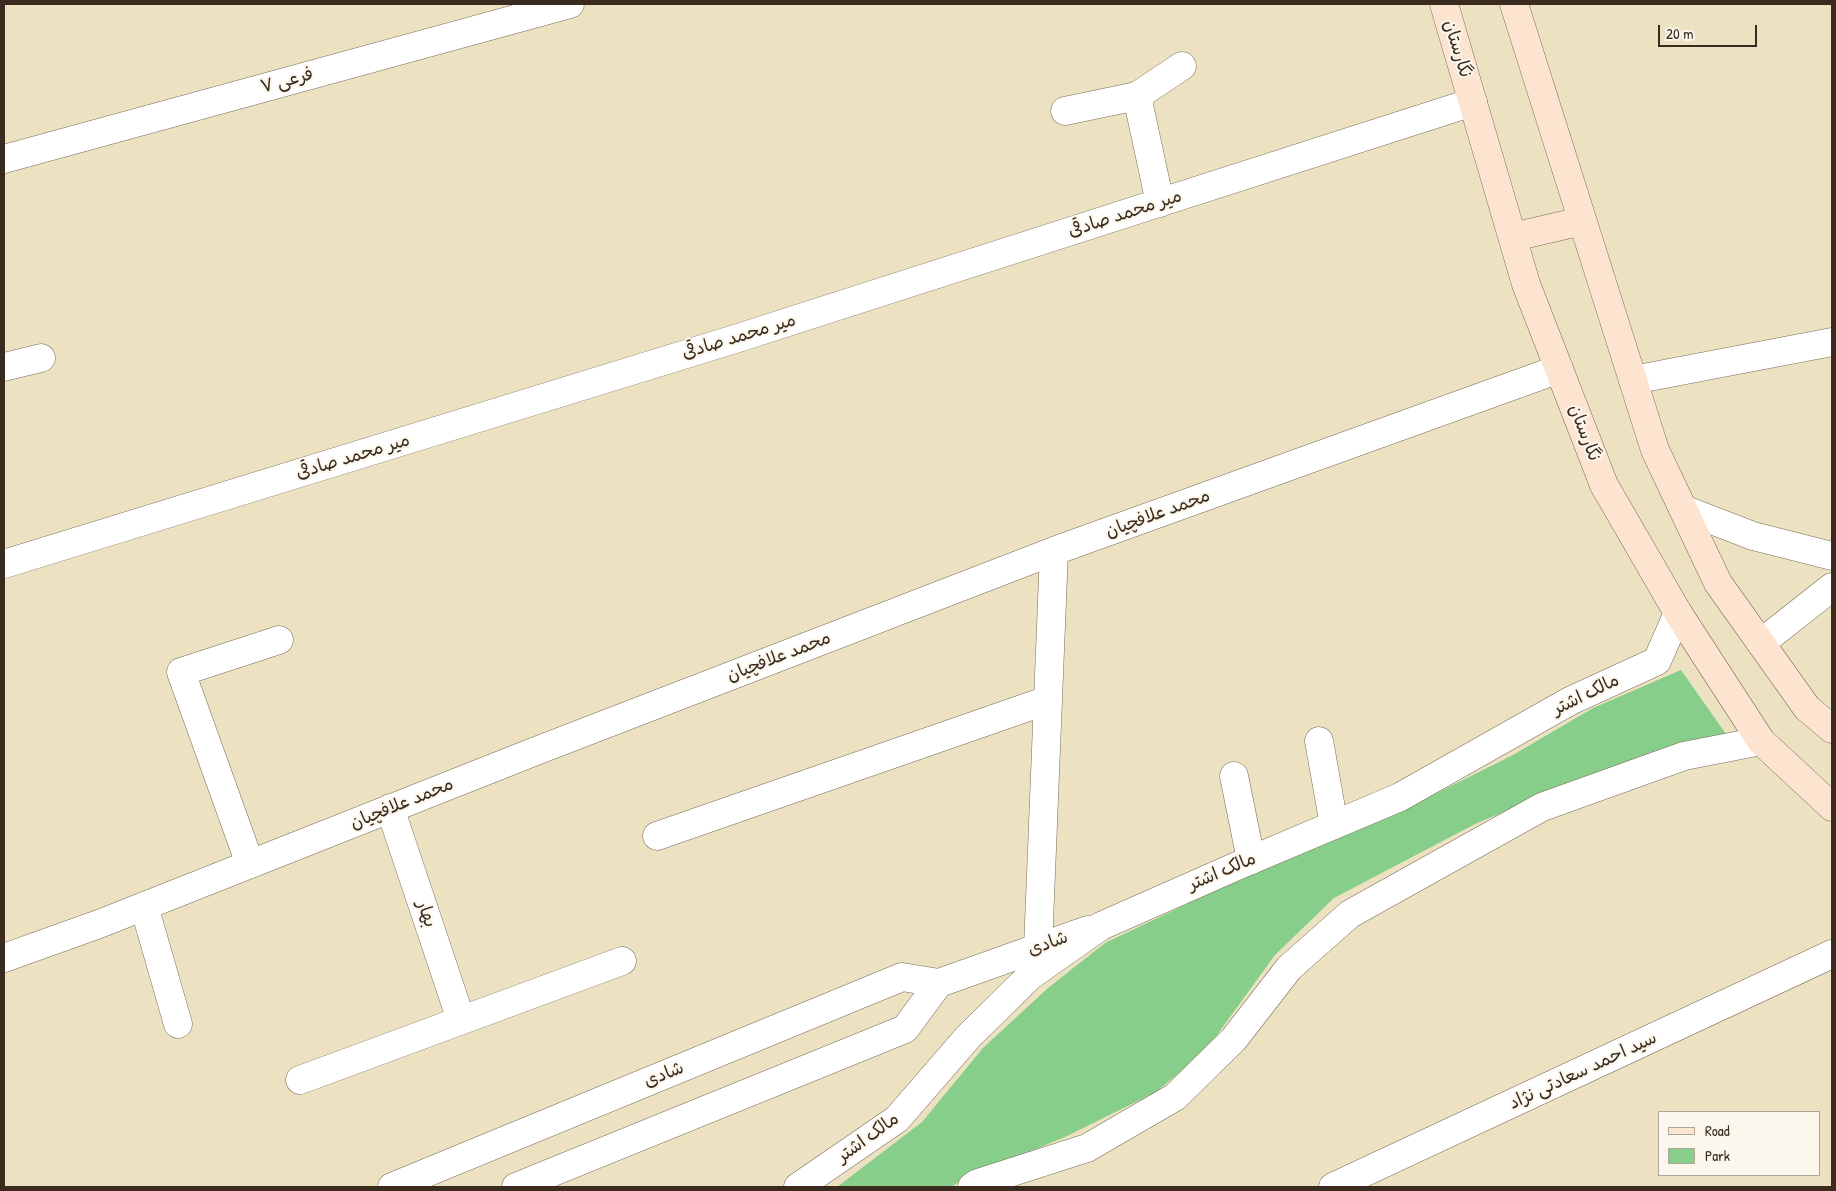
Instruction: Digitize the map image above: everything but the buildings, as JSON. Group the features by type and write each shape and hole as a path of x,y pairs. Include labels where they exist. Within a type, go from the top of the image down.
{"main road":[{"name":"نگارستان","path":"1444,4 1526,284 1604,484 1678,613 1761,741 1832,807"},
{"path":"1514,4 1655,450 1718,583 1807,708 1832,729"},
{"path":"1512,236 1582,221"}],"street":[{"name":"فرعی ۷","path":"4,159 570,4"},
{"path":"1065,111 1137,96 1182,66"},
{"path":"1137,96 1160,203"},
{"name":"میر محمد صادقی","path":"4,564 735,339 1473,102"},
{"path":"1633,380 1832,342"},
{"path":"4,367 41,358"},
{"name":"محمد علافچیان","path":"4,958 144,906 390,808 1054,551 1560,369"},
{"path":"1683,509 1753,536 1832,556"},
{"path":"1038,948 1054,551"},
{"path":"1761,643 1832,587"},
{"name":"مالک اشتر","path":"798,1187 897,1119 968,1037 1030,976 1101,926 1251,860 1400,798 1570,701 1657,660 1678,613"},
{"path":"250,864 181,672 279,640"},
{"path":"657,836 1048,700"},
{"path":"1319,741 1334,825"},
{"path":"972,1187 1087,1148 1174,1097 1234,1039 1289,968 1350,914 1542,807 1684,756 1761,741"},
{"path":"1234,776 1251,860"},
{"name":"بهار","path":"390,808 462,1020"},
{"path":"144,906 178,1024"},
{"name":"شادی","path":"392,1187 902,977 939,983 1101,926"},
{"name":"سید احمد سعادتی نژاد","path":"1333,1187 1832,954"},
{"path":"300,1080 622,961"},
{"path":"516,1187 905,1029 939,983"}],"green space":[{"path":"1681,670 1726,734 1608,769 1477,823 1334,898 1275,955 1206,1050 1156,1092 1065,1137 964,1179 951,1187 837,1187 922,1122 983,1048 1048,988 1105,943 1210,893 1409,807 1513,755 1593,708"}]}
